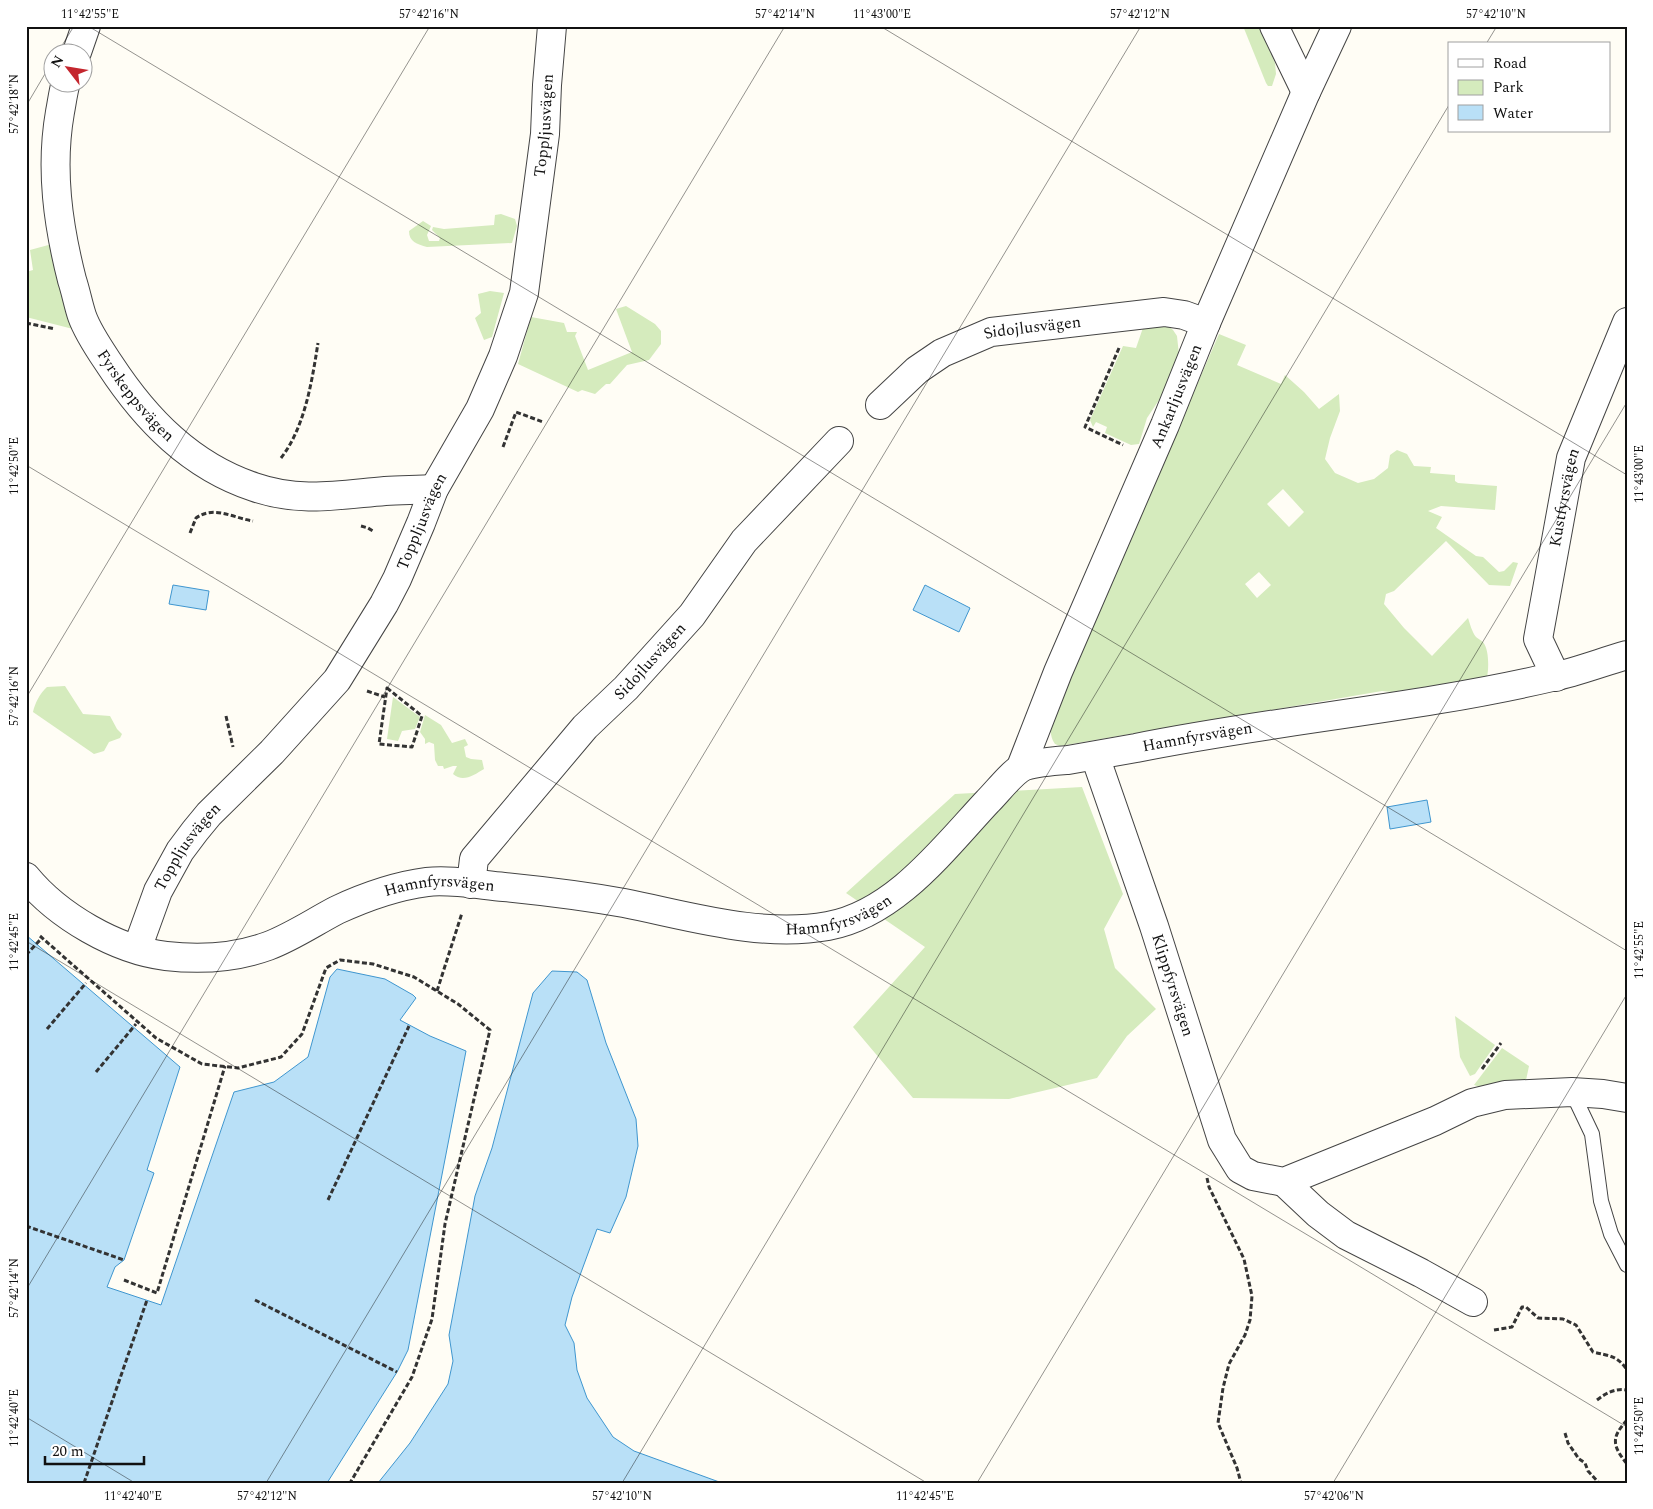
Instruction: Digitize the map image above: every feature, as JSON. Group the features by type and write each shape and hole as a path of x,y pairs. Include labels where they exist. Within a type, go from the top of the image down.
{"street":[{"path":"80,42 86,26"},
{"name":"Toppljusvägen","path":"137,949 158,891 180,851 214,809 272,752 338,680 397,579 434,489 480,409 503,356 524,293 544,134 546,85 552,26"},
{"path":"1274,26 1306,92"},
{"name":"Ankarljusvägen","path":"1021,767 1058,672 1151,458 1206,323 1306,92 1337,26"},
{"name":"Fyrskeppsvägen","path":"64,92 56,134 54,164 57,206 64,248 82,317 100,350 149,417 168,437 214,470 242,483 272,492 296,496 337,497 434,489"},
{"name":"Sidojlusvägen","path":"880,405 917,370 942,353 991,332 1164,312 1184,315 1206,323"},
{"name":"Kustfyrsvägen","path":"1556,677 1538,640 1571,458 1627,322"},
{"name":"Sidojlusvägen","path":"471,884 474,859 585,727 626,688 692,615 744,541 839,441"},
{"name":"Hamnfyrsvägen","path":"26,877 41,894 79,923 102,935 160,956 189,958 229,957 272,945 337,910 373,895 431,881 471,884 620,903 724,923 756,927 791,929 831,925 866,914 901,891 1021,767 1096,756 1201,734 1457,696 1556,677 1627,655"},
{"name":"Klippfyrsvägen","path":"1096,756 1154,926 1222,1140 1240,1169 1253,1176 1284,1182"},
{"path":"1473,1302 1426,1275 1346,1235 1318,1214 1284,1182 1435,1121 1472,1104 1505,1095 1572,1092 1627,1098"}],"lane":[{"path":"1572,1092 1592,1134 1601,1201 1611,1234 1627,1265"}],"path":[{"path":"282,458 294,435 304,408 312,382 318,344"},
{"path":"1119,348 1085,427 1151,458"},
{"path":"503,447 516,412 543,422"},
{"path":"387,688 422,716 412,747 379,744 387,688"},
{"path":"437,991 471,884"},
{"path":"33,930 156,1038 202,1064 238,1068 281,1057 302,1034 326,968 340,960 372,964 414,977 458,1004 490,1030 445,1224 432,1319 412,1377 350,1483"},
{"path":"26,955 40,940"},
{"path":"48,1030 86,983"},
{"path":"96,1072 136,1024"},
{"path":"328,1200 409,1026"},
{"path":"124,1280 157,1293 225,1066"},
{"path":"1222,1140 1210,1154 1205,1168 1209,1187 1244,1259 1252,1296 1250,1320 1245,1335 1229,1364 1218,1423 1237,1468 1241,1483"},
{"path":"26,1226 124,1260"},
{"path":"84,1483 147,1300"},
{"path":"255,1300 397,1372"},
{"path":"1494,1330 1512,1327 1522,1307 1526,1307 1538,1318 1563,1319 1576,1325 1593,1352 1616,1357 1627,1370"},
{"path":"1597,1400 1619,1389 1627,1390"},
{"path":"1627,1420 1617,1433 1615,1447 1627,1464"},
{"path":"1565,1433 1568,1443 1599,1483"}],"green space":[{"path":"1243,26 1259,26 1275,63 1276,74 1272,86 1268,86 1266,83"},
{"path":"501,214 515,219 517,226 512,243 427,247 414,242 409,235 409,231 423,221 431,226 427,235 429,241 439,241 440,238 432,230 433,227 444,229 494,225 495,215"},
{"path":"52,244 73,329 26,317 26,272 33,270 30,250"},
{"path":"490,291 504,293 492,337 484,340 475,318 481,313 478,294"},
{"path":"626,306 655,324 661,331 661,344 649,360 627,365 610,384 606,384 595,394 582,390 578,392 518,364 531,317 564,323 567,332 577,332 575,336 588,370 632,352 616,309"},
{"path":"1145,322 1166,324 1173,330 1177,336 1179,355 1171,382 1147,418 1139,444 1131,445 1105,433 1107,427 1096,422 1093,427 1090,420 1123,346 1136,348"},
{"path":"1219,334 1246,345 1237,365 1281,384 1285,375 1319,409 1339,394 1340,411 1325,459 1335,473 1358,483 1374,479 1388,468 1390,455 1397,450 1407,454 1414,466 1431,467 1430,473 1455,475 1455,481 1458,483 1497,486 1495,510 1441,506 1428,511 1442,517 1436,528 1476,556 1483,557 1499,572 1504,571 1513,562 1518,563 1510,586 1489,585 1446,541 1394,591 1386,594 1384,604 1404,628 1432,656 1468,618 1475,635 1485,645 1488,664 1487,677 1392,692 1382,691 1060,746 1055,744 1051,737 1054,714","holes":["1283,489 1304,512 1289,527 1267,504","1259,572 1271,585 1257,598 1245,584"]},
{"path":"65,686 83,714 110,716 122,734 120,738 109,742 104,751 94,754 33,712 38,698 47,687"},
{"path":"393,697 420,717 415,729 402,731 398,741 387,739"},
{"path":"425,715 441,725 452,743 465,739 468,745 464,747 466,757 482,760 484,769 476,774 461,778 453,774 457,766 444,769 443,766 438,766 435,760 434,744 429,742 425,744 425,739 420,732"},
{"path":"1082,787 1123,894 1104,929 1115,968 1156,1009 1127,1036 1097,1078 1009,1099 913,1098 853,1027 925,947 846,893 955,794"},
{"path":"1455,1016 1495,1045 1475,1074 1470,1076 1460,1057"},
{"path":"1502,1048 1529,1066 1525,1085 1486,1089 1474,1085"}],"water":[{"path":"173,585 209,591 206,610 169,604"},
{"path":"925,585 970,608 959,632 913,610"},
{"path":"1427,800 1431,822 1390,829 1387,807"},
{"path":"26,935 180,1067 147,1170 154,1173 124,1260 115,1267 107,1287 161,1305 234,1092 274,1082 308,1057 330,977 337,969 385,979 413,995 416,998 400,1020 430,1036 466,1051 408,1350 397,1372 327,1483 26,1483"},
{"path":"552,971 577,972 587,980 606,1043 636,1119 638,1146 626,1197 610,1233 597,1229 572,1297 565,1325 574,1343 577,1370 587,1398 613,1437 634,1451 722,1483 378,1483 410,1443 448,1384 453,1361 449,1335 475,1196 492,1148 533,993"}]}
